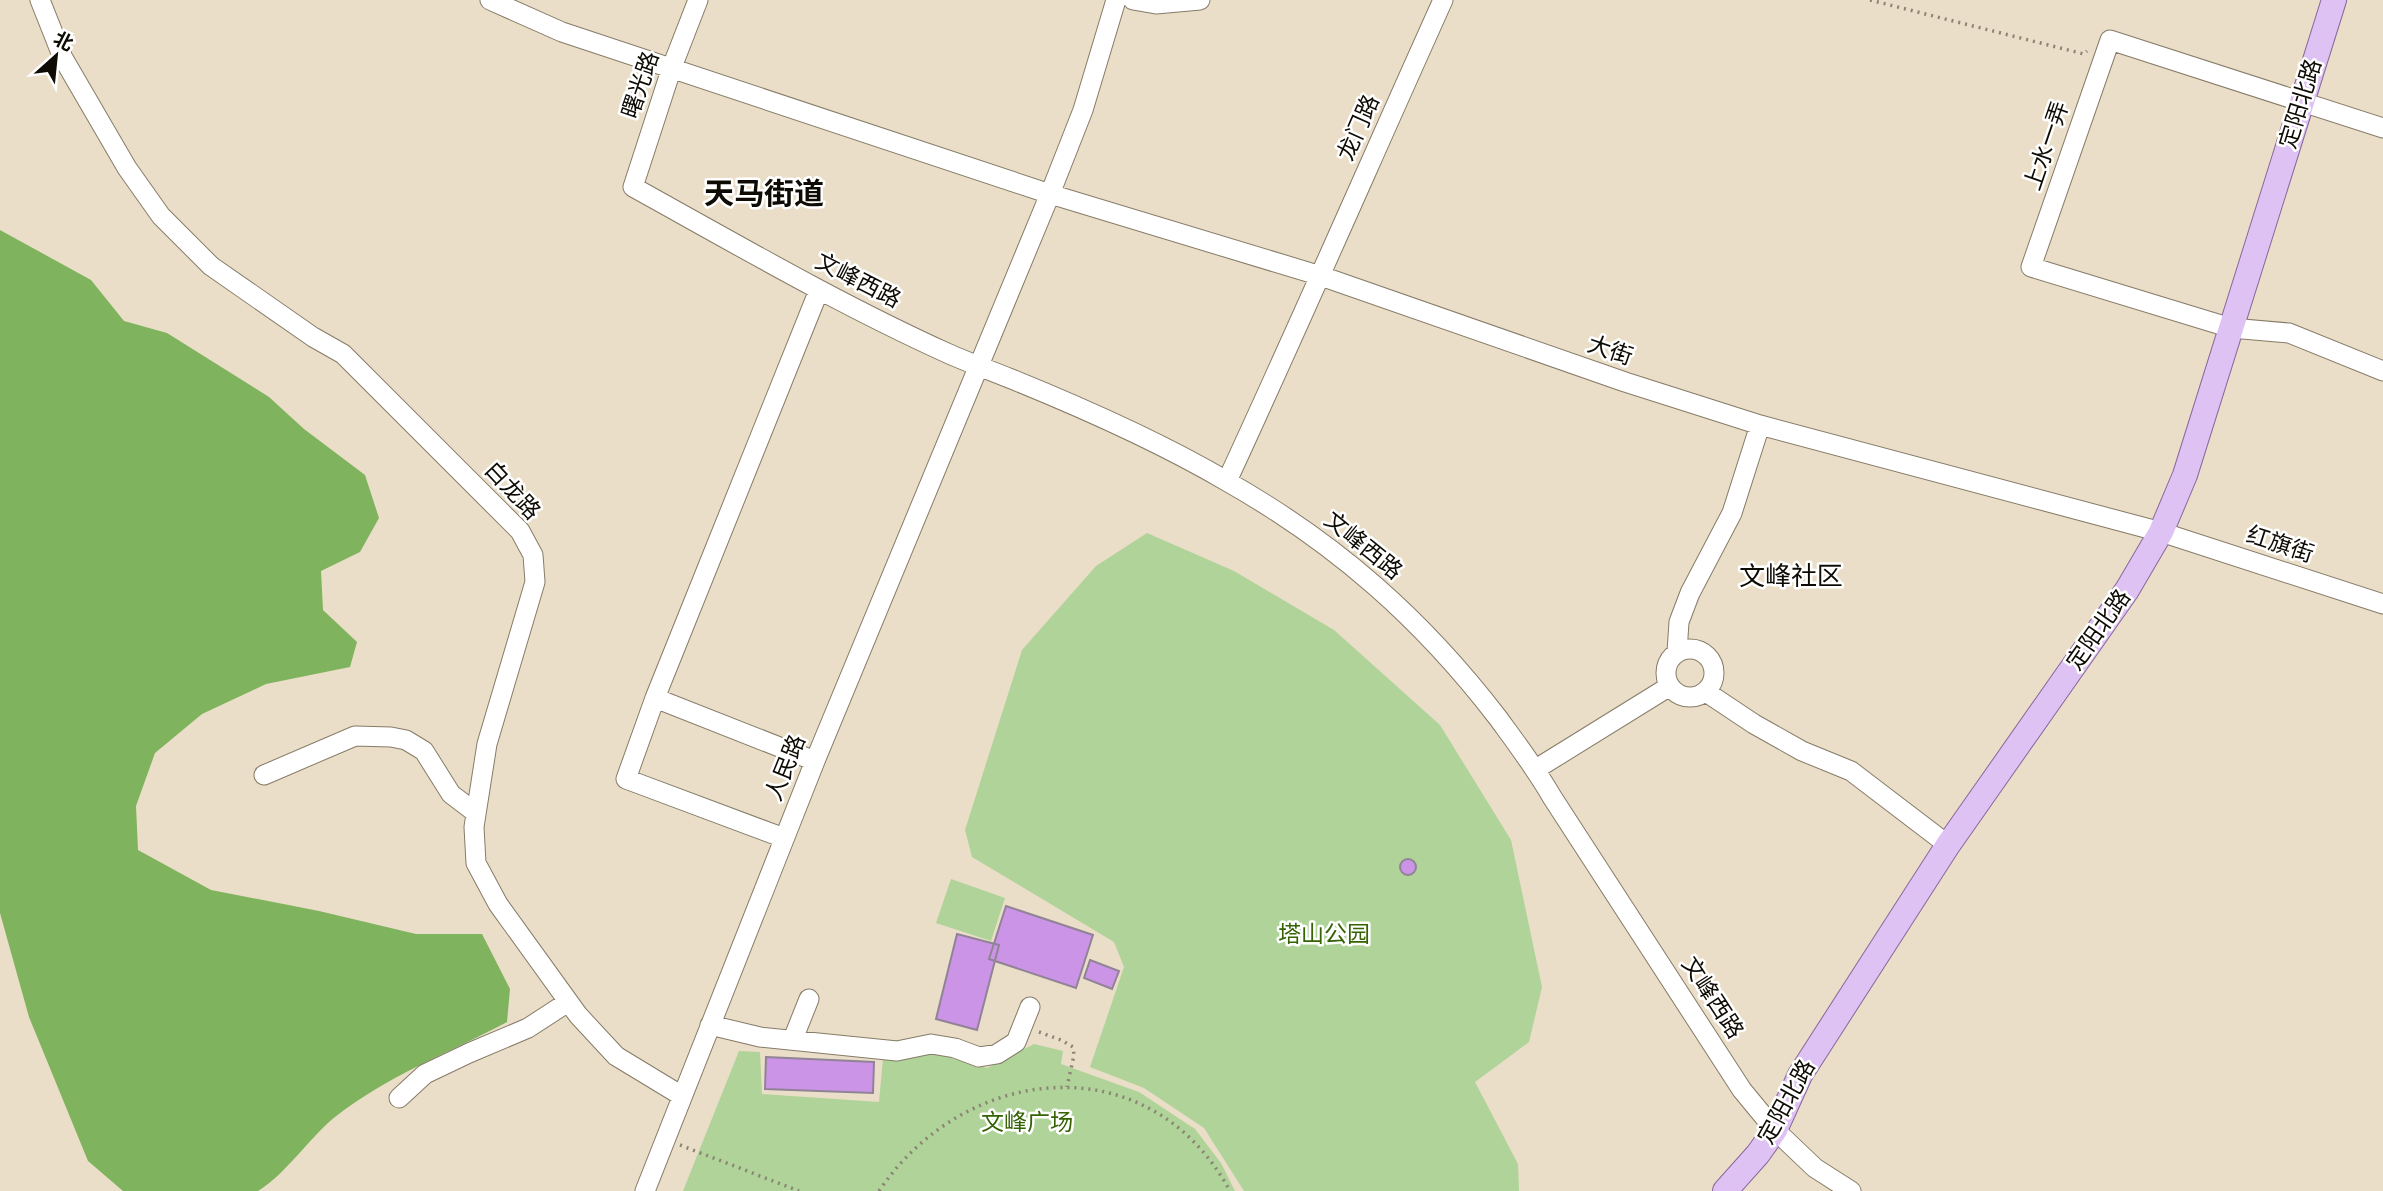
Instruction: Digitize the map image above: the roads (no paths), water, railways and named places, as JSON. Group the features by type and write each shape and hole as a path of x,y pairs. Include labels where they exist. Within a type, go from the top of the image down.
{"main road":[{"name":"定阳北路","path":"1725,1191 1775,1130 1800,1075 1948,845 2127,590 2161,532 2185,475 2334,0"}],"street":[{"name":"白龙路","path":"40,0 63,58 127,168 161,216 211,267 313,337 343,354 520,531 533,555 535,582 487,744 474,827 477,863 498,904 568,1002 616,1056 682,1096"},
{"name":"大街","path":"490,0 562,32 1050,194 1321,276 1625,382 1760,425 2161,532"},
{"name":"曙光路","path":"633,187 671,67 698,0"},
{"name":"人民路","path":"645,1191 815,761 1050,194 1083,110 1116,0"},
{"path":"1133,0 1156,4 1200,0"},
{"name":"龙门路","path":"1227,481 1443,0"},
{"name":"上水一弄","path":"2231,328 2031,267 2110,40 2302,102"},
{"path":"2302,102 2383,128"},
{"name":"文峰西路","path":"633,187 819,290 947,353 1121,428 1227,481 1290,521 1367,577 1414,621 1467,678 1536,769 1742,1090 1775,1130 1815,1168 1851,1191"},
{"path":"784,838 626,779 655,698 819,290"},
{"path":"2231,328 2290,333 2383,371"},
{"path":"1677,652 1679,622 1690,593 1732,513 1760,425"},
{"name":"红旗街","path":"2161,532 2383,604"},
{"path":"1685,649 1701,651 1712,662 1714,678 1706,692 1691,697 1675,692 1670,686 1665,671 1671,657 1677,652 1685,649"},
{"path":"1536,769 1670,686"},
{"path":"1706,692 1754,724 1802,751 1851,771 1948,845"},
{"path":"655,698 815,761"},
{"path":"264,775 355,736 391,737 406,740 424,751 451,794 476,813"},
{"path":"793,1040 809,999"},
{"path":"399,1098 425,1074 528,1028 568,1002"},
{"path":"710,1026 760,1037 897,1051 931,1044 955,1048 979,1058 997,1054 1016,1042 1030,1007"}],"district":[{"name":"天马街道","path":"764,195"},
{"name":"文峰社区","path":"1791,577"}],"park label":[{"name":"塔山公园","path":"1324,935"},
{"name":"文峰广场","path":"1027,1123"}]}
